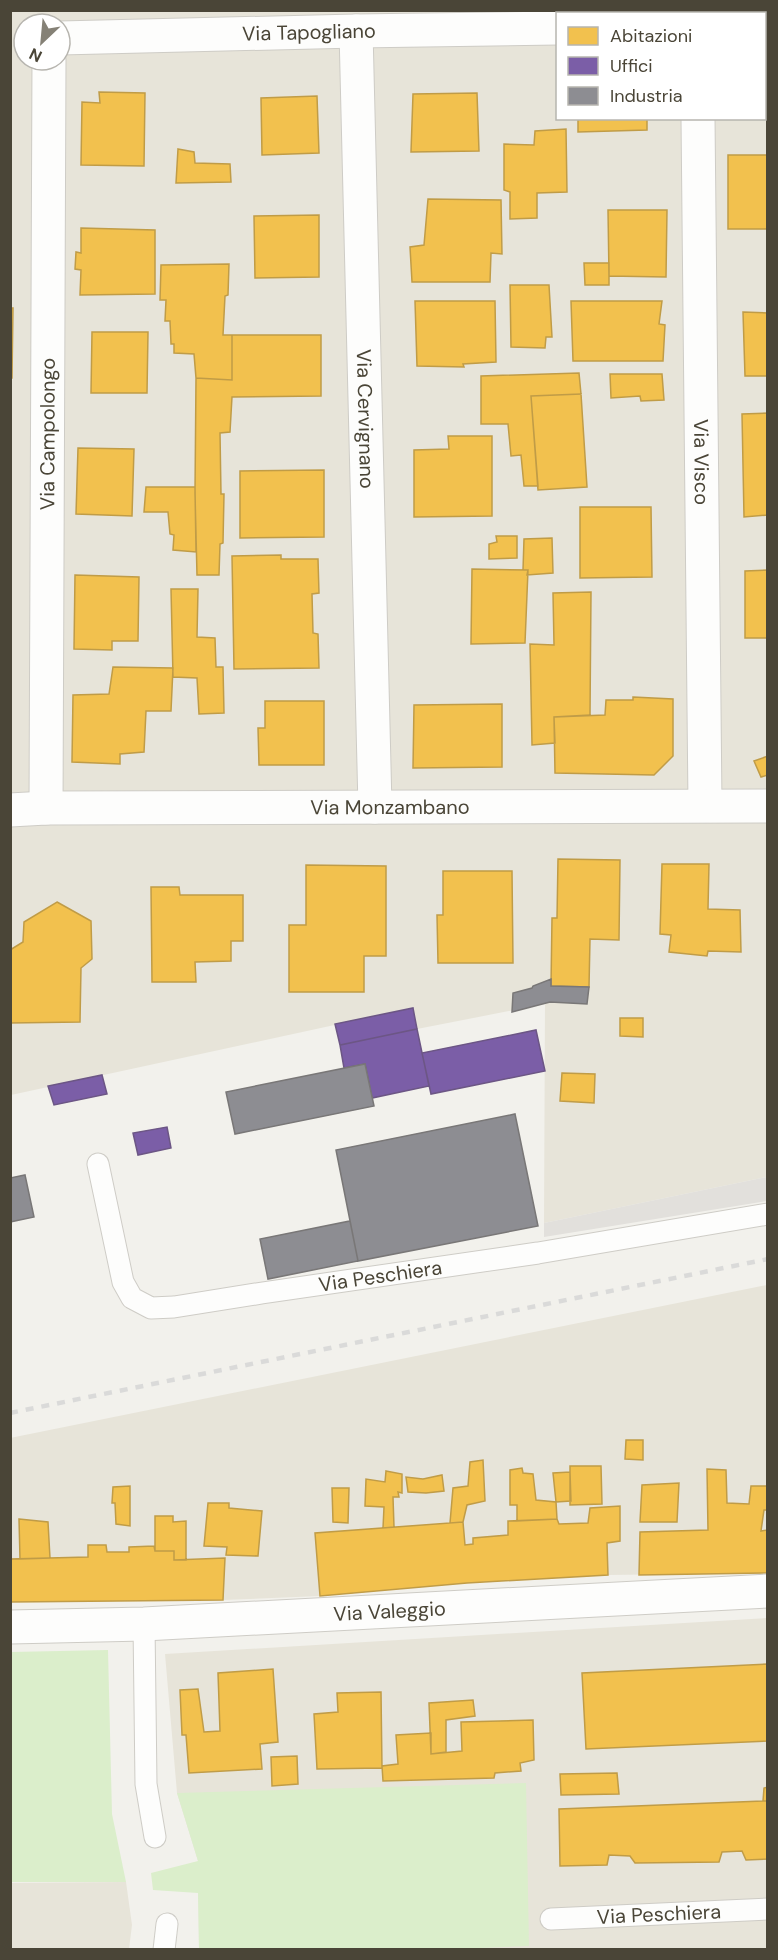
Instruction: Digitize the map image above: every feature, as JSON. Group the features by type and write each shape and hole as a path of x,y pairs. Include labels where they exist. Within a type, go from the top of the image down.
{"street":[{"name":"Via Tapogliano","path":"72,38 556,28"},
{"name":"Via Cervignano","path":"356,31 375,807"},
{"name":"Via Campolongo","path":"46,808 49,72"},
{"name":"Via Visco","path":"698,120 705,806"},
{"name":"Via Monzambano","path":"10,810 46,808 768,806"},
{"name":"Via Valeggio","path":"10,1627 144,1624 768,1591"}],"lane":[{"name":"Via Peschiera","path":"98,1164 123,1282 132,1298 151,1308 174,1307 538,1252 768,1214"},
{"path":"144,1624 146,1784 155,1837"},
{"name":"Via Peschiera","path":"551,1918 768,1910"},
{"path":"164,1950 166,1924"}],"shaded area":[{"path":"10,11 767,11 767,1177 544,1223 545,1004 417,1029 413,1008 11,1095"},
{"path":"767,1177 767,1201 544,1237 544,1223"},
{"path":"767,1285 767,1573 608,1575 467,1583 320,1596 223,1600 11,1602 10,1438"},
{"path":"767,1618 767,1949 199,1949 198,1861 177,1793 165,1654"},
{"path":"126,1882 132,1925 129,1949 11,1949 10,1883"}],"green space":[{"path":"108,1650 112,1814 126,1882 11,1882 11,1652"},
{"path":"526,1783 529,1946 431,1950 199,1949 198,1893 153,1890 151,1873 198,1861 177,1793"}],"building: Abitazioni":[{"path":"99,92 145,93 144,166 81,165 82,102 100,103"},
{"path":"477,93 479,151 411,152 413,94"},
{"path":"317,96 319,153 262,155 261,98"},
{"path":"578,120 647,120 647,130 578,132"},
{"path":"566,129 567,192 537,193 537,218 510,219 510,192 504,190 504,144 534,145 535,131"},
{"path":"178,149 194,152 195,163 230,164 231,182 176,183"},
{"path":"728,155 768,155 768,229 728,229"},
{"path":"428,199 501,200 502,254 491,253 490,282 412,282 410,247 424,245"},
{"path":"608,210 667,210 666,277 609,276"},
{"path":"319,215 319,277 255,278 254,216"},
{"path":"81,228 155,230 155,294 80,295 81,270 75,269 76,252 81,253"},
{"path":"584,263 609,263 609,285 585,285"},
{"path":"229,264 223,335 232,335 232,380 196,378 194,354 174,353 174,344 171,344 170,321 165,321 166,300 160,300 161,265"},
{"path":"510,285 549,285 552,337 546,337 545,348 511,347"},
{"path":"415,301 495,301 496,362 463,364 464,367 417,366"},
{"path":"571,301 662,301 659,324 665,325 663,361 573,361"},
{"path":"10,308 13,308 12,378 10,378"},
{"path":"743,312 768,313 768,376 745,376"},
{"path":"92,332 148,332 147,393 91,393"},
{"path":"232,335 321,335 321,396 232,397 230,432 220,433 221,494 224,494 223,543 220,544 219,575 197,575 196,378 232,380"},
{"path":"579,373 581,394 531,396 538,486 524,486 521,455 511,456 508,424 481,424 481,376"},
{"path":"610,374 662,374 664,400 641,401 640,396 611,398"},
{"path":"581,394 587,487 538,490 531,396"},
{"path":"768,413 768,515 744,517 742,414"},
{"path":"448,436 492,436 492,516 414,517 414,450 449,449"},
{"path":"78,448 134,449 132,516 76,514"},
{"path":"324,470 324,537 240,538 240,471"},
{"path":"146,487 195,487 196,552 173,550 174,535 170,534 168,512 144,512"},
{"path":"580,507 651,507 652,577 580,578"},
{"path":"496,536 517,536 517,558 489,559 489,544 497,542"},
{"path":"552,538 553,573 527,575 528,570 523,570 524,539"},
{"path":"281,555 281,559 318,559 319,593 312,594 313,633 318,634 319,668 234,669 232,556"},
{"path":"472,569 528,570 525,643 471,644"},
{"path":"768,570 768,638 745,638 745,571"},
{"path":"75,575 139,577 138,641 112,641 112,650 74,649"},
{"path":"171,589 198,589 197,637 215,638 216,667 223,667 224,713 199,714 197,678 173,677"},
{"path":"591,592 590,715 554,717 555,743 532,745 530,644 554,645 553,593"},
{"path":"113,667 173,668 171,711 146,711 144,752 120,754 120,764 72,762 73,695 109,694"},
{"path":"633,697 673,699 673,756 654,775 555,773 554,717 605,715 606,700 633,700"},
{"path":"265,701 324,701 324,765 259,765 258,728 265,728"},
{"path":"502,704 502,767 413,768 414,705"},
{"path":"768,756 768,775 761,777 754,761"},
{"path":"558,859 620,860 619,940 590,939 589,987 551,986 552,918 557,918"},
{"path":"662,864 709,864 708,909 740,910 741,952 708,951 707,956 669,952 671,935 660,934"},
{"path":"306,865 386,866 386,956 364,956 364,992 289,992 289,925 306,925"},
{"path":"443,871 512,871 513,963 438,963 437,915 443,915"},
{"path":"151,887 179,887 180,895 243,895 243,941 231,941 231,961 195,962 196,982 152,982"},
{"path":"57,902 91,921 92,959 81,968 80,1022 10,1023 10,950 23,942 24,922"},
{"path":"620,1018 643,1018 643,1037 620,1036"},
{"path":"562,1073 595,1074 594,1103 560,1101"},
{"path":"626,1440 643,1440 643,1460 625,1459"},
{"path":"483,1460 485,1501 467,1505 463,1522 450,1523 453,1488 468,1486 470,1462"},
{"path":"570,1466 601,1466 602,1504 570,1505"},
{"path":"522,1468 523,1473 533,1474 536,1500 556,1502 557,1519 517,1521 517,1505 510,1505 510,1470"},
{"path":"707,1469 726,1470 727,1503 749,1504 751,1486 768,1486 768,1510 764,1510 761,1531 768,1530 768,1573 639,1575 640,1532 708,1530"},
{"path":"386,1471 402,1474 402,1493 398,1492 399,1497 393,1497 394,1527 383,1528 384,1507 365,1506 366,1479 385,1482"},
{"path":"570,1472 571,1501 556,1502 553,1473"},
{"path":"442,1475 444,1491 408,1492 406,1477 423,1479"},
{"path":"679,1483 677,1522 640,1522 642,1485"},
{"path":"130,1486 130,1526 116,1524 115,1503 112,1503 113,1487"},
{"path":"332,1488 349,1488 348,1523 333,1522"},
{"path":"208,1503 229,1503 229,1508 262,1511 258,1556 226,1555 227,1547 204,1546"},
{"path":"620,1506 620,1541 607,1543 608,1575 467,1583 320,1596 315,1533 463,1522 465,1545 473,1544 473,1538 508,1535 508,1521 557,1519 559,1524 588,1523 590,1508"},
{"path":"155,1516 173,1516 173,1522 186,1521 186,1560 174,1560 174,1551 155,1551"},
{"path":"19,1519 48,1522 50,1558 20,1559"},
{"path":"88,1545 106,1545 107,1552 129,1552 129,1547 154,1546 155,1551 174,1551 174,1560 225,1558 223,1600 10,1602 10,1559 88,1557"},
{"path":"767,1664 768,1741 586,1749 582,1673"},
{"path":"273,1669 278,1742 260,1744 262,1769 189,1773 186,1735 182,1735 180,1690 198,1689 204,1732 220,1731 218,1673"},
{"path":"381,1692 382,1768 317,1769 314,1714 338,1712 337,1693"},
{"path":"473,1700 475,1716 446,1720 446,1752 431,1754 429,1703"},
{"path":"533,1720 534,1760 520,1763 521,1771 495,1773 494,1778 383,1781 382,1766 398,1764 396,1735 431,1733 431,1754 462,1751 461,1722"},
{"path":"297,1756 298,1784 272,1786 271,1757"},
{"path":"617,1773 619,1794 561,1795 560,1774"},
{"path":"768,1787 768,1801 763,1801 764,1788"},
{"path":"768,1801 768,1859 746,1860 742,1851 722,1852 719,1862 635,1863 630,1856 609,1855 607,1865 560,1866 559,1809"}],"building: Uffici":[{"path":"413,1008 417,1029 340,1045 335,1024"},
{"path":"417,1029 429,1086 372,1098 365,1064 344,1068 340,1045"},
{"path":"536,1030 545,1071 431,1094 422,1053"},
{"path":"102,1075 107,1094 54,1105 48,1086"},
{"path":"167,1127 171,1148 138,1155 133,1133"}],"building: Industria":[{"path":"551,979 551,986 589,987 587,1004 550,1002 512,1012 513,993 532,988"},
{"path":"365,1064 374,1106 235,1134 226,1092"},
{"path":"515,1114 538,1226 358,1261 336,1150"},
{"path":"25,1175 34,1217 10,1222 10,1178"},
{"path":"350,1221 358,1261 268,1279 260,1239"}],"railway":[{"path":"10,1413 768,1259"}]}
